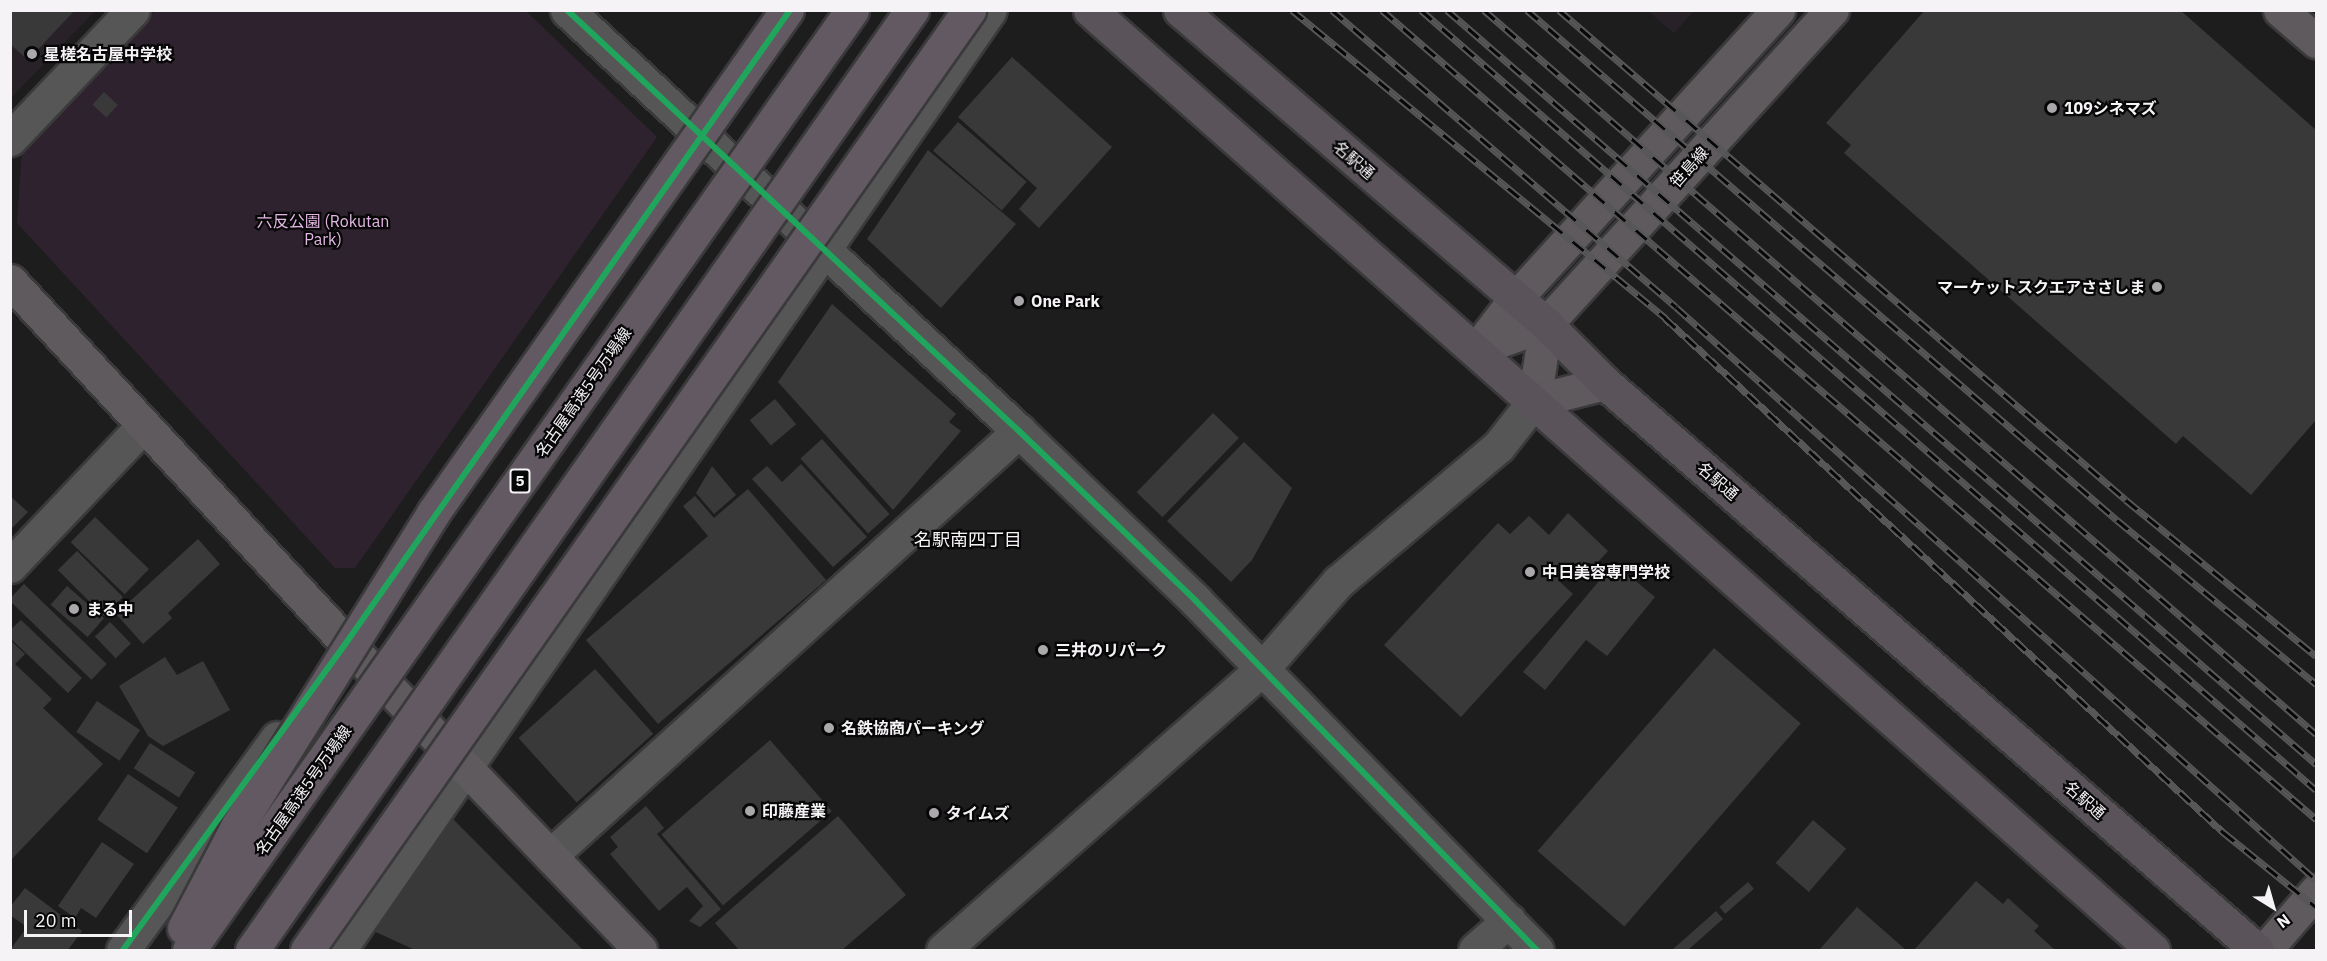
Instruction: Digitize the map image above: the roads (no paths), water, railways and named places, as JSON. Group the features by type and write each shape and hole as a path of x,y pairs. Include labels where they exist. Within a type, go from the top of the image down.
{"highway":[{"path":"172,951 237,827 433,513 789,10"},
{"name":"名古屋高速5号万場線","path":"189,951 852,10"},
{"path":"252,951 912,10"},
{"path":"307,951 969,10"}],"main road":[{"path":"1090,10 1476,349 2153,951"},
{"name":"名駅通","path":"1180,10 1546,324 1605,383 2257,951"}],"street":[{"path":"10,139 133,10"},
{"path":"567,10 699,137 1019,431 1262,669 1537,951"},
{"path":"123,951 346,643 789,10"},
{"path":"339,951 990,10"},
{"path":"1476,349 1515,299 1778,10"},
{"name":"笹島線","path":"1546,324 1832,10"},
{"path":"2280,10 2316,41"},
{"path":"10,280 346,643 551,855 640,951"},
{"path":"944,951 1262,669 1338,582 1498,447 1534,401 1546,324 1476,349"},
{"path":"1534,401 1605,383"},
{"path":"10,566 143,426"},
{"path":"551,855 1019,431"},
{"path":"2265,951 2316,891"},
{"path":"1475,951 1509,920"}],"railway":[{"path":"1292,10 1665,318 2223,832 2316,907"},
{"path":"1332,10 1676,307 2316,880"},
{"path":"1382,10 2316,819"},
{"path":"1421,10 2316,790"},
{"path":"1447,10 2316,764"},
{"path":"1484,10 2316,734"},
{"path":"1527,10 2117,520 2316,684"},
{"path":"1559,10 2126,500 2316,656"}],"place":[{"name":"星槎名古屋中学校","path":"32,54"},
{"name":"109シネマズ","path":"2052,108"},
{"name":"マーケットスクエアささしま","path":"2157,287"},
{"name":"One Park","path":"1019,301"},
{"name":"中日美容専門学校","path":"1530,572"},
{"name":"まる中","path":"74,609"},
{"name":"三井のリパーク","path":"1043,650"},
{"name":"名鉄協商パーキング","path":"829,728"},
{"name":"印藤産業","path":"750,811"},
{"name":"タイムズ","path":"934,813"}],"district":[{"name":"名駅南四丁目","path":"968,540"}],"park label":[{"name":"六反公園 (Rokutan Park)","path":"323,230"}]}
